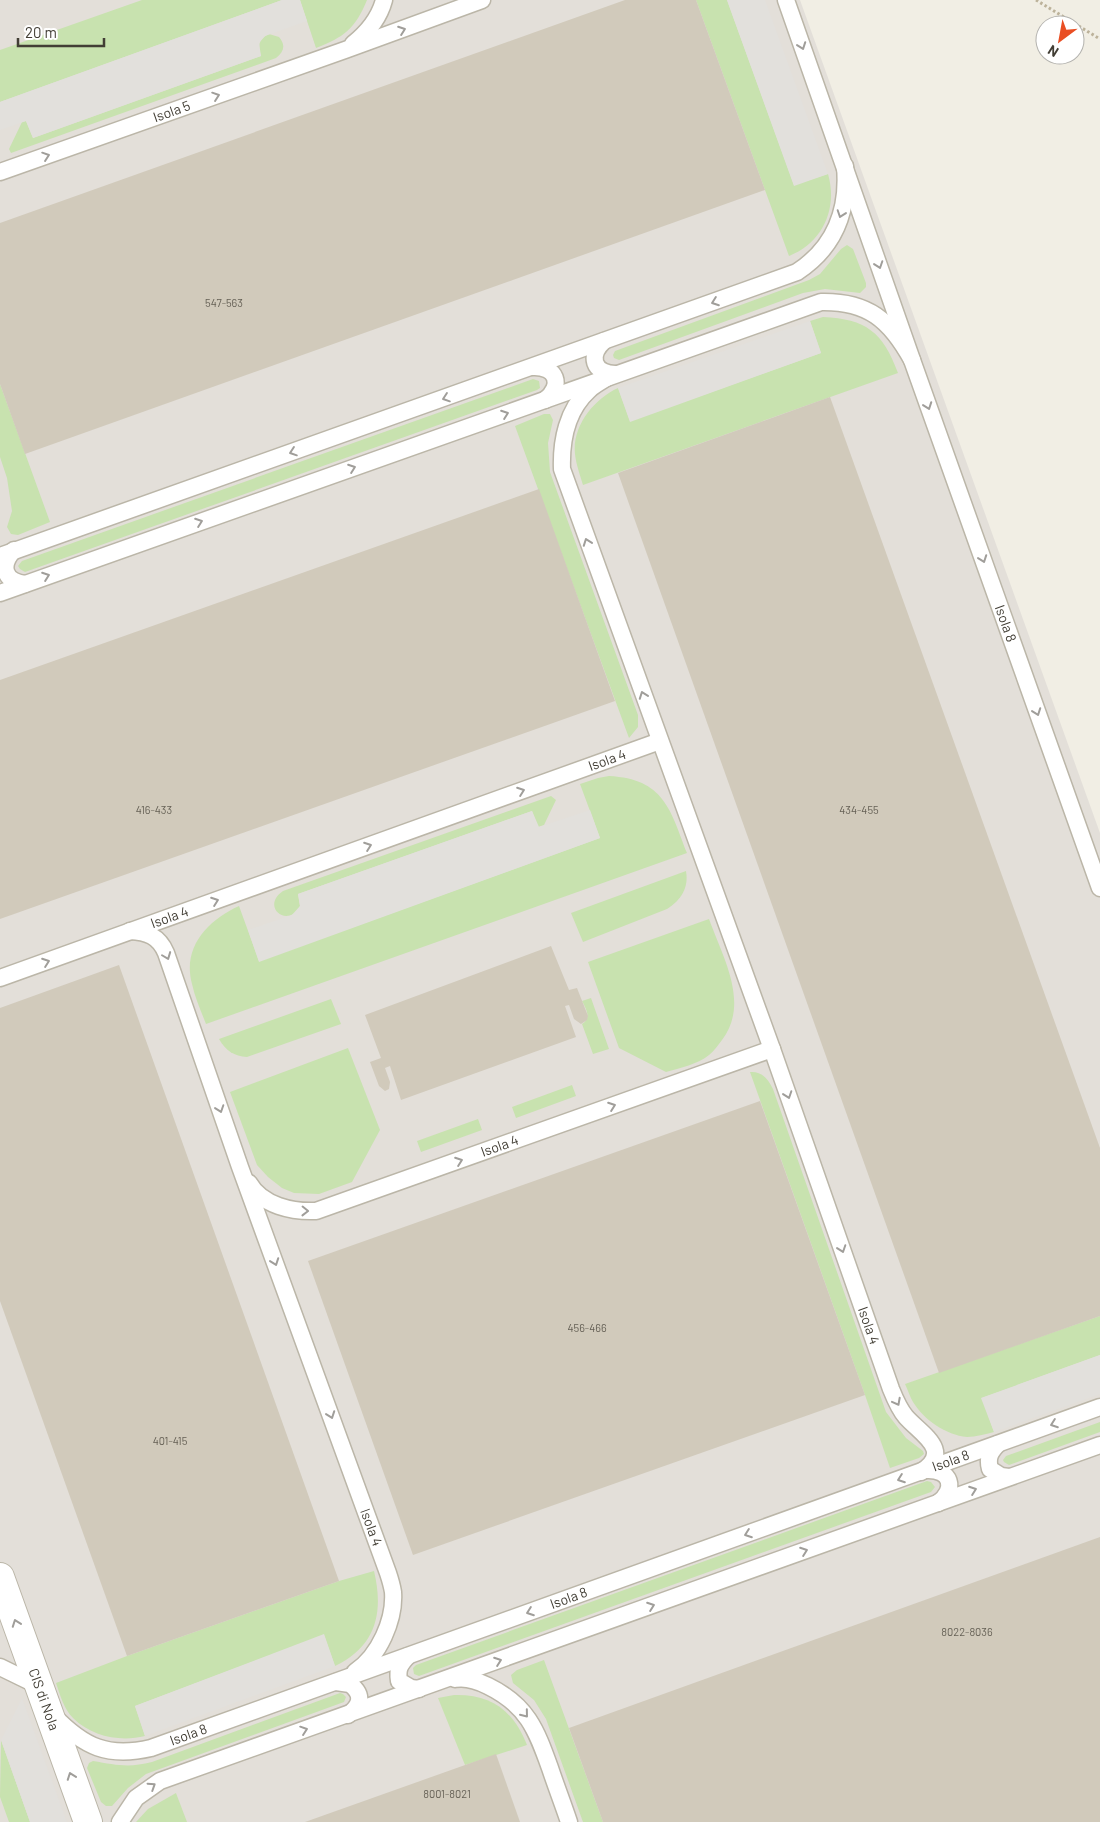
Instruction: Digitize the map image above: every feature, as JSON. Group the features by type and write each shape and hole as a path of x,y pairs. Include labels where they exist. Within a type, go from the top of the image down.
{"street":[{"name":"CIS di Nola","path":"0,1577 88,1822"}],"lane":[{"name":"Isola 5","path":"345,50 372,27 380,14 384,0"},
{"name":"Isola 5","path":"0,172 482,0"},
{"path":"786,0 912,360"},
{"path":"25,584 17,583 6,575 4,567 7,553 797,272 821,253 829,242 841,217 847,186 845,166"},
{"path":"0,593 821,302 839,302 854,306 881,319 897,335 912,360"},
{"path":"604,341 598,347 594,358 596,366 612,376"},
{"name":"Isola 8","path":"912,360 1100,888"},
{"path":"533,367 547,369 555,378 556,386 554,391 545,400"},
{"name":"Isola 4","path":"612,376 588,390 576,405 563,438 562,469 772,1049 896,1402 905,1416 933,1443 935,1456 931,1464 924,1471"},
{"name":"Isola 4","path":"0,978 660,741"},
{"name":"Isola 4","path":"130,931 144,932 153,936 162,945 240,1167 388,1573 393,1591 392,1608 380,1643 370,1658 358,1670 339,1681"},
{"name":"Isola 4","path":"240,1167 251,1187 260,1196 292,1210 302,1212 316,1211 772,1049"},
{"name":"Isola 8","path":"0,1667 43,1697 63,1725 80,1738 98,1748 112,1752 131,1753 152,1748 1100,1407"},
{"path":"998,1444 991,1450 989,1455 990,1469 1001,1476 1009,1477"},
{"path":"120,1822 136,1798 160,1781 1100,1444"},
{"path":"924,1471 940,1472 949,1481 950,1489 948,1494 938,1503"},
{"path":"408,1656 401,1662 399,1667 399,1681 410,1688 418,1689"},
{"path":"435,1683 459,1679 472,1680 496,1690 521,1709 538,1734 569,1822"},
{"path":"339,1681 350,1684 359,1693 357,1706 348,1715"}],"path":[{"path":"1036,0 1100,39"}],"shaded area":[{"path":"0,0 800,0 1100,833 1100,1822 0,1822"},
{"path":"282,0 300,0 307,21 265,36 259,43 261,56 33,138 26,121 0,130 0,102"},
{"path":"727,0 765,0 828,174 794,186"},
{"path":"810,321 821,353 630,422 618,388"},
{"path":"590,810 600,838 259,962 248,930 292,915 300,906 298,894 532,811 539,827"},
{"path":"1100,1355 1100,1394 994,1432 981,1398"},
{"path":"324,1634 335,1666 145,1736 135,1706"},
{"path":"22,1698 67,1822 30,1822 1,1740"}],"green space":[{"path":"142,0 282,0 0,102 0,50"},
{"path":"300,0 367,0 363,10 348,31 316,48"},
{"path":"696,0 727,0 794,185 828,174 831,199 825,223 811,242 789,256"},
{"path":"269,34 279,37 283,43 282,51 276,58 11,153 9,149 22,122 26,121 33,138 261,56 260,43"},
{"path":"847,245 853,249 866,283 866,287 860,293 825,289 803,293 619,360 614,358 615,351 809,280 820,274 841,249"},
{"path":"823,317 851,321 871,330 886,347 898,373 583,485 575,454 577,433 593,406 609,393 618,388 630,421 821,353 810,321"},
{"path":"533,379 539,381 540,388 537,390 25,572 18,566 22,561"},
{"path":"0,384 50,522 18,535 11,534 7,527 12,511 7,478 0,457"},
{"path":"544,414 550,414 553,420 548,443 550,472 638,715 638,727 629,738 515,426"},
{"path":"609,776 627,778 642,783 653,790 669,810 687,853 206,1024 192,984 191,958 200,936 217,919 228,912 239,906 259,961 600,838 580,784"},
{"path":"551,796 556,800 544,825 538,827 532,811 298,894 300,906 295,913 289,916 283,916 275,909 274,903 283,891"},
{"path":"686,871 687,877 683,893 667,909 583,942 571,913"},
{"path":"709,919 731,980 734,1011 730,1026 722,1040 705,1058 666,1072 619,1048 588,962"},
{"path":"591,998 609,1049 593,1054 582,1024 587,1019 587,1016 582,1001"},
{"path":"331,999 341,1024 247,1057 231,1052 224,1047 219,1039"},
{"path":"348,1048 380,1130 352,1182 319,1194 294,1193 282,1188 257,1165 230,1092"},
{"path":"750,1072 764,1076 773,1089 886,1412 906,1438 923,1451 924,1454 919,1458 890,1468"},
{"path":"572,1085 576,1096 516,1118 512,1107"},
{"path":"478,1119 482,1130 421,1152 417,1141"},
{"path":"1100,1316 1100,1355 982,1398 994,1432 967,1437 959,1436 936,1426 918,1409 905,1384"},
{"path":"1100,1422 1100,1432 1009,1465 1003,1460 1006,1456"},
{"path":"927,1481 931,1482 935,1487 931,1492 419,1676 414,1674 413,1668 416,1665"},
{"path":"374,1571 378,1601 374,1627 360,1649 335,1666 324,1635 135,1706 145,1736 136,1738 117,1738 89,1730 73,1718 63,1702 56,1683 339,1581"},
{"path":"544,1660 603,1822 583,1822 546,1719 534,1700 513,1683 511,1675 517,1670"},
{"path":"340,1693 346,1697 344,1702 146,1774 128,1788 112,1806 106,1806 101,1802 87,1768 89,1763 93,1761 116,1765 152,1762"},
{"path":"454,1695 479,1697 499,1706 515,1722 527,1745 465,1765 438,1698"},
{"path":"1,1740 30,1822 9,1822 0,1797"},
{"path":"176,1793 187,1822 136,1822 148,1809"}],"building":[{"path":"625,0 696,0 765,190 25,454 0,384 0,223"},
{"path":"830,397 1100,1148 1100,1316 939,1373 618,473"},
{"path":"539,489 615,701 0,919 0,680"},
{"path":"551,946 569,990 577,988 588,1016 587,1020 581,1024 574,1019 569,1005 565,1006 576,1037 401,1100 390,1066 385,1068 390,1082 389,1089 385,1091 379,1086 370,1062 381,1058 365,1015"},
{"path":"119,965 339,1581 127,1656 0,1301 0,1008"},
{"path":"760,1101 865,1395 413,1555 308,1261"},
{"path":"1100,1537 1100,1822 603,1822 569,1728"},
{"path":"496,1754 520,1822 305,1822"}]}
